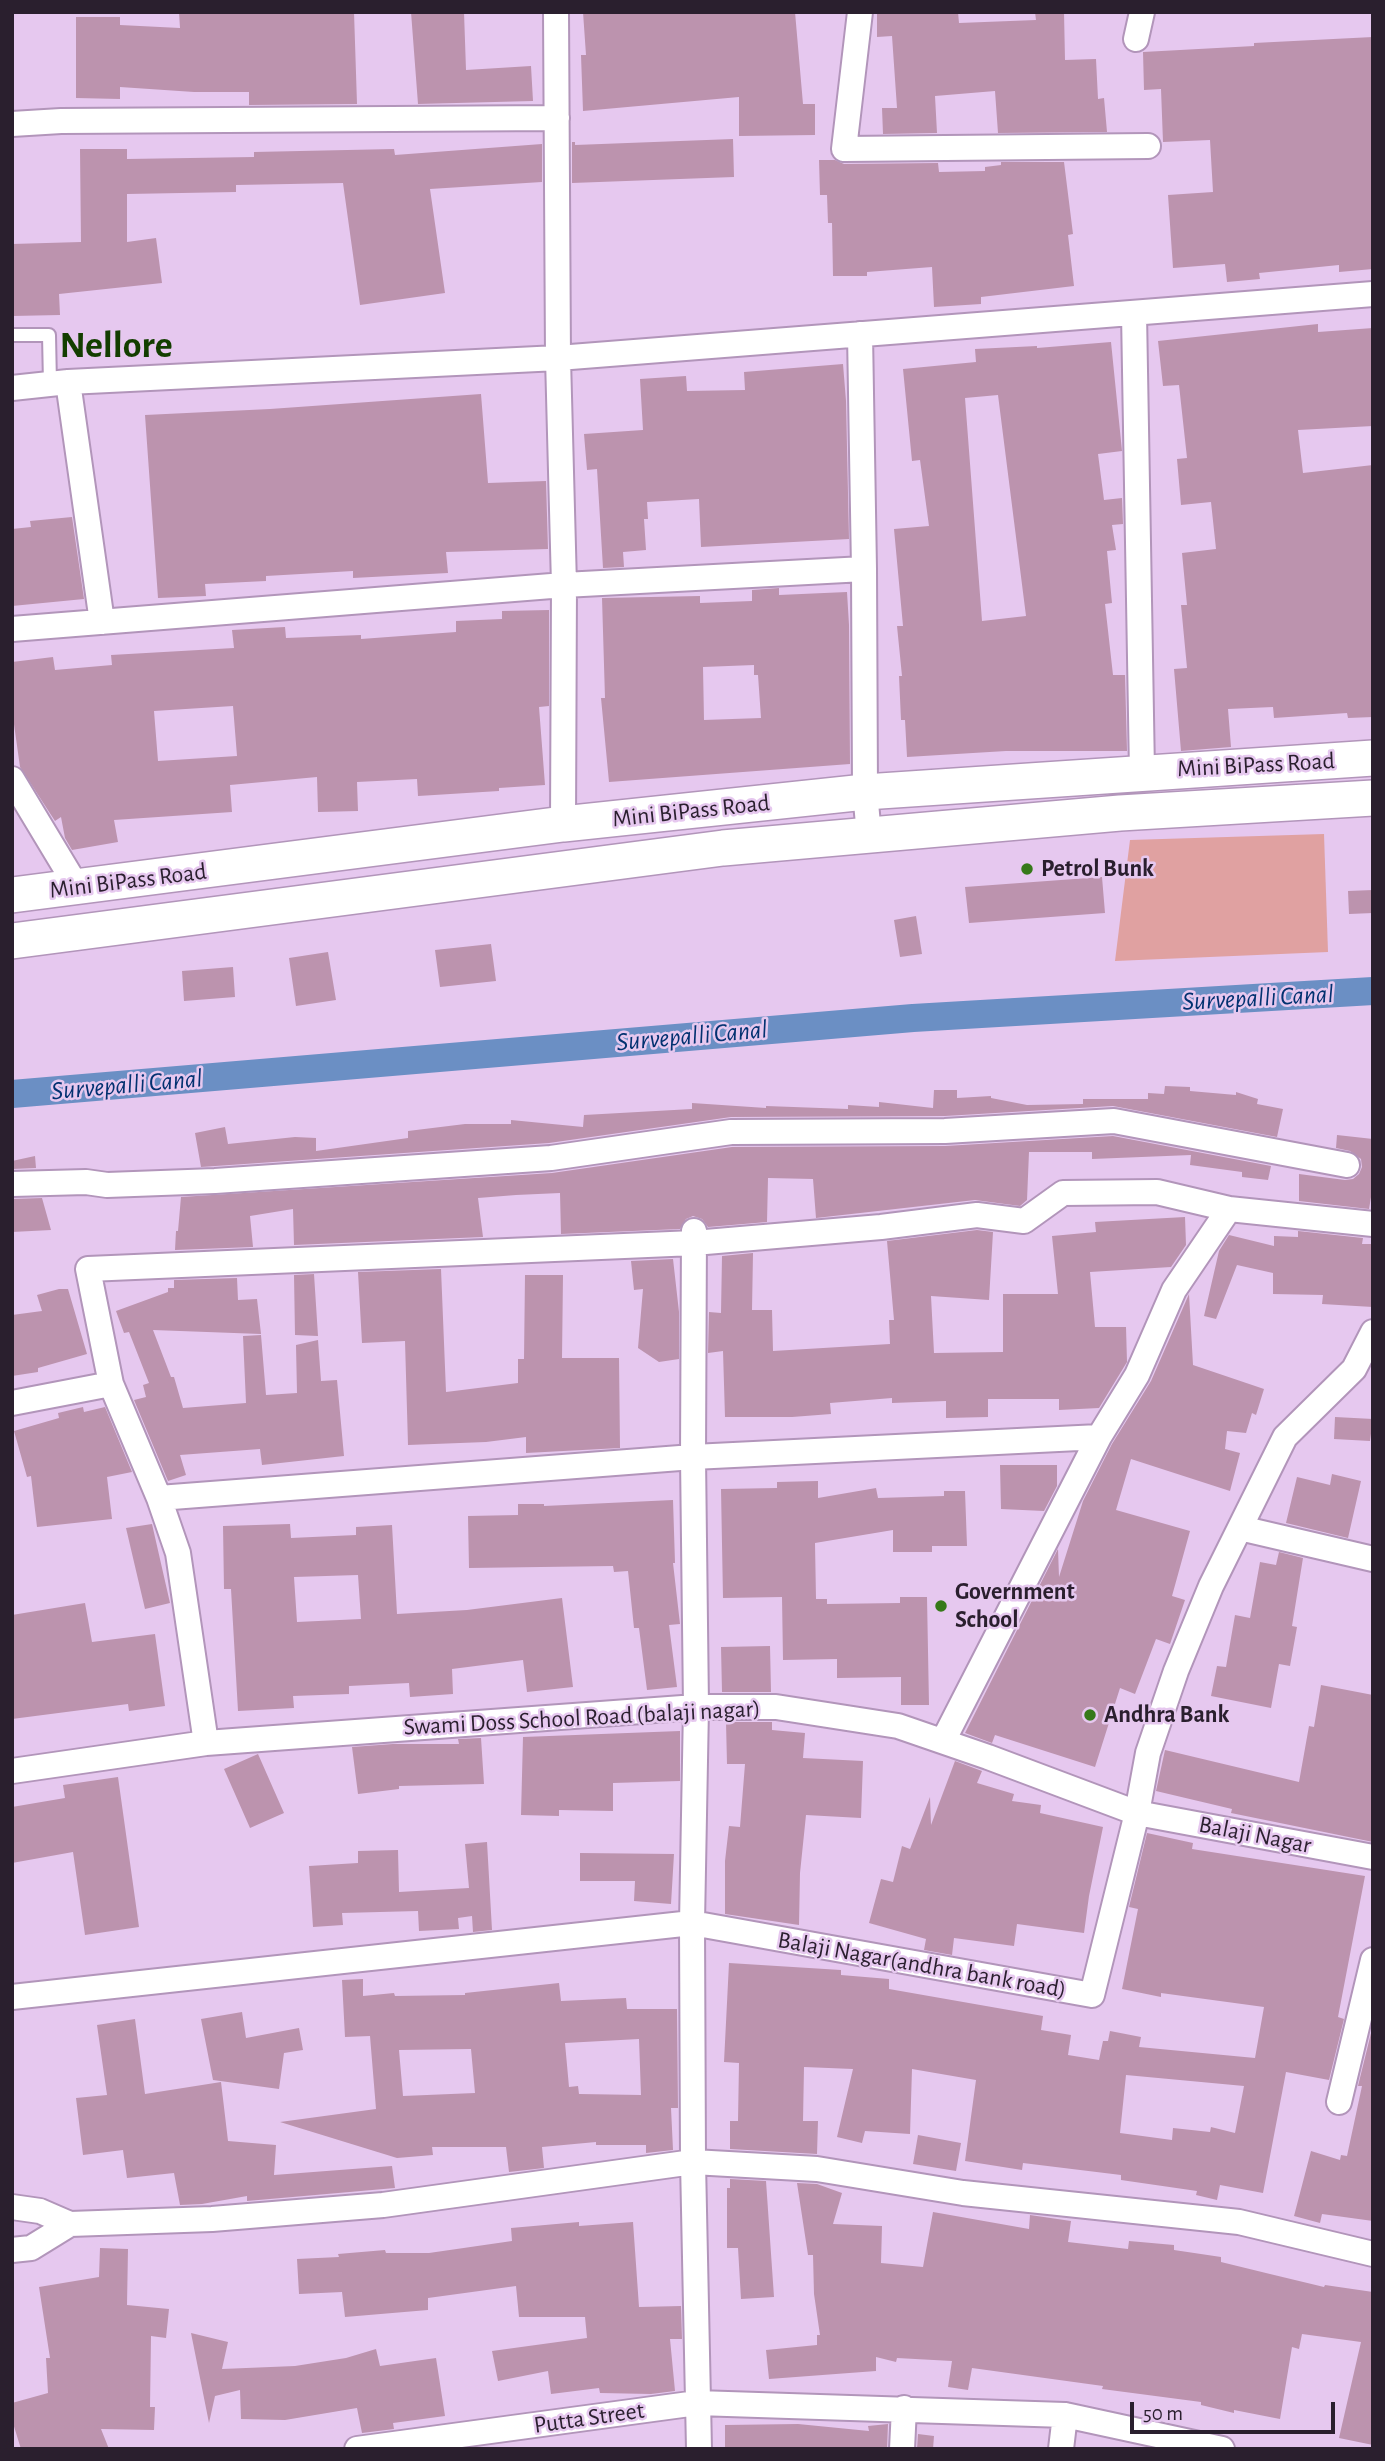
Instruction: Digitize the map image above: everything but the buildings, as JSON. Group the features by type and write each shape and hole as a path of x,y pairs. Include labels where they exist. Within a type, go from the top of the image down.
{"main road":[{"name":"Mini BiPass Road","path":"12,895 564,824 865,792 1373,758"},
{"path":"12,941 723,848 1121,813 1373,798"}],"street":[{"path":"556,12 558,358 564,585 564,824"},
{"path":"860,12 844,149 1148,146"},
{"path":"1136,39 1142,12"},
{"path":"12,124 88,121 557,118"},
{"path":"12,388 59,383 558,358 1373,294"},
{"path":"1134,313 1142,772"},
{"path":"860,334 865,792 869,835"},
{"path":"59,383 102,622"},
{"path":"12,629 564,585 864,569"},
{"path":"12,779 77,887"},
{"path":"12,1184 86,1182 107,1185 215,1181 551,1158 731,1132 945,1131 1114,1121 1347,1165"},
{"path":"206,1743 178,1553 159,1498 111,1384 88,1269 881,1227 977,1215 1024,1221 1063,1193 1157,1192 1229,1209 1373,1224"},
{"path":"943,1741 1098,1437 1137,1375 1174,1290 1229,1209"},
{"path":"694,1237 696,1707 692,1923 693,2162 699,2449"},
{"name":"Balaji Nagar(andhra bank road)","path":"692,1923 1092,1995 1137,1813 1148,1753 1176,1671 1211,1587 1286,1437 1354,1369 1373,1332"},
{"path":"12,1403 111,1384"},
{"path":"159,1498 693,1457 1098,1437"},
{"path":"1240,1528 1373,1559"},
{"name":"Swami Doss School Road (balaji nagar)","path":"12,1771 206,1743 696,1707 776,1707 898,1726 1137,1813"},
{"name":"Balaji Nagar","path":"1137,1813 1373,1857"},
{"path":"12,1997 692,1923"},
{"path":"1339,2102 1373,1960"},
{"path":"12,2207 40,2211 70,2224 212,2220 383,2205 693,2162 817,2169 963,2193 1240,2222 1373,2254"},
{"path":"12,2250 31,2248 70,2224"},
{"name":"Putta Street","path":"357,2449 697,2403 1065,2415 1222,2449"},
{"path":"902,2449 904,2408"},
{"path":"1061,2449 1065,2415"}],"lane":[{"path":"12,335 49,335 59,383"}],"shaded area":[{"path":"1324,834 1328,952 1115,961 1130,840"}],"waterway":[{"name":"Survepalli Canal","path":"12,1094 913,1018 1373,991"}],"place":[{"name":"Petrol Bunk","path":"1027,869"},
{"name":"Government School","path":"941,1606"},
{"name":"Andhra Bank","path":"1090,1715"}],"district":[{"name":"Nellore","path":"116,346"}]}
